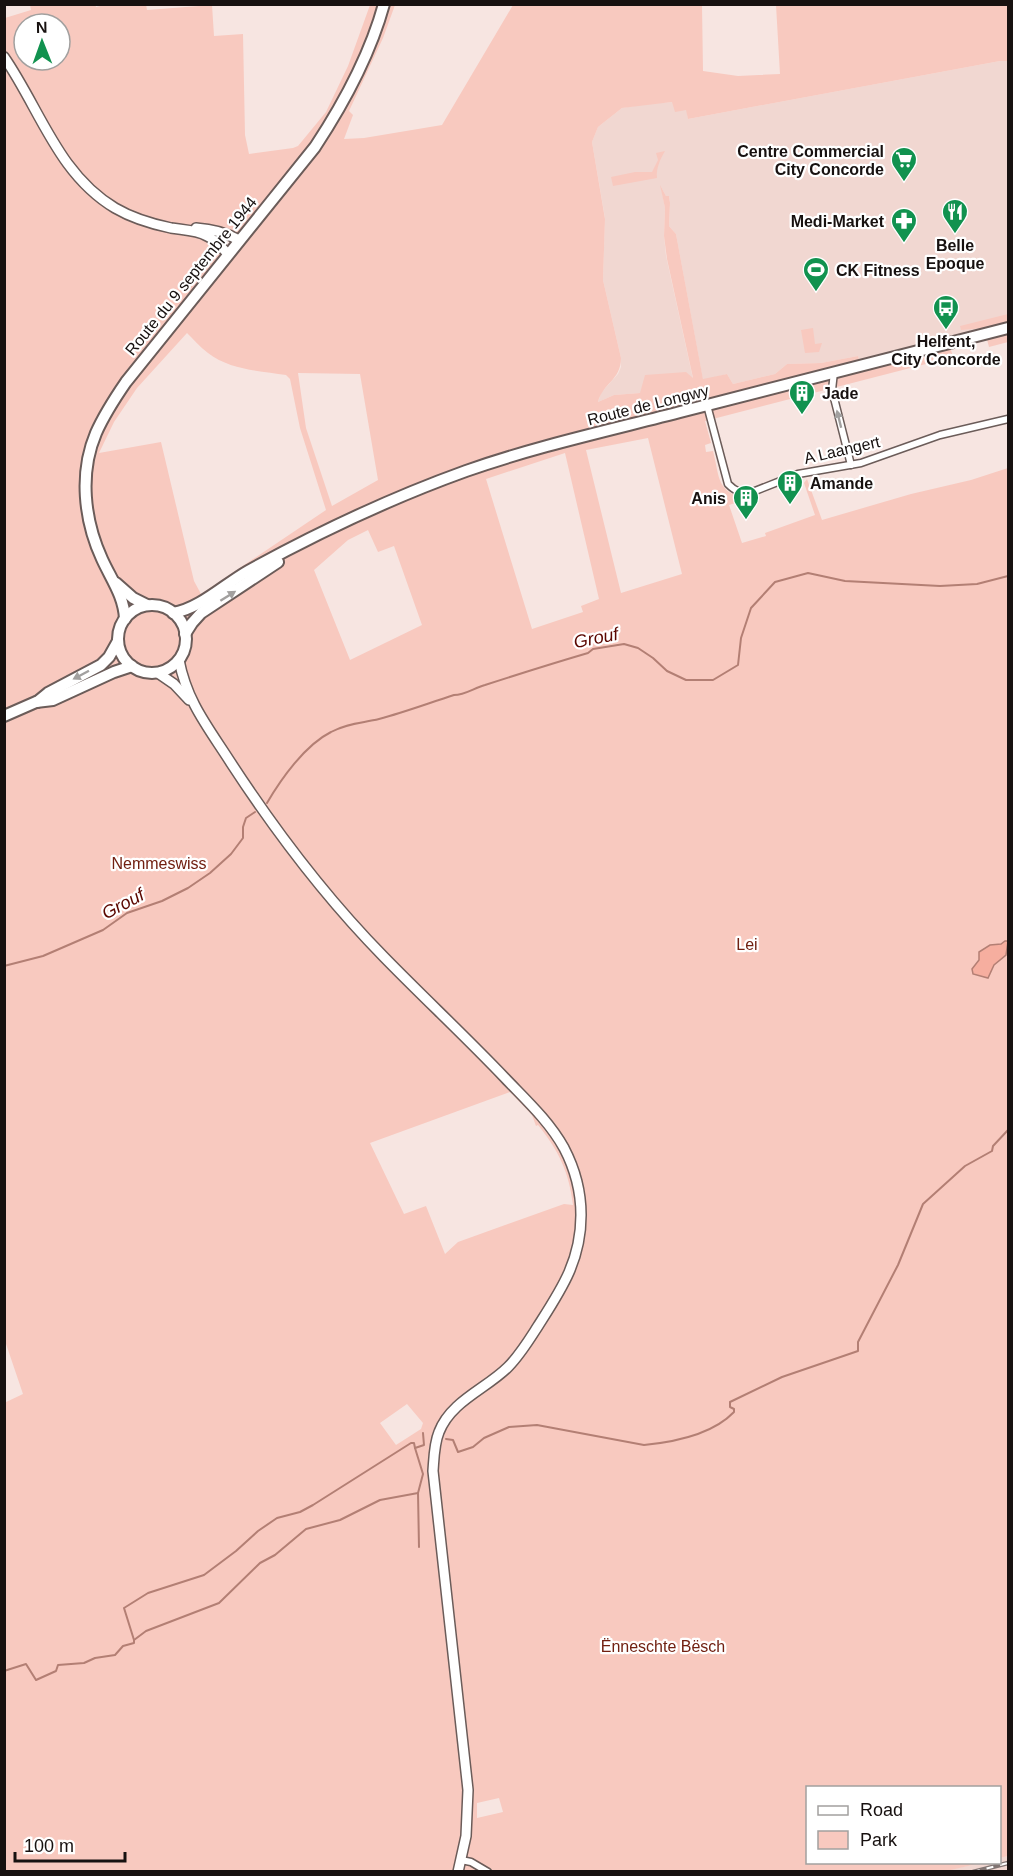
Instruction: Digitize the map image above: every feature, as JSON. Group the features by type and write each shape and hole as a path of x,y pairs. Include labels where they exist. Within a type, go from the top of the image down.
{"main road":[{"name":"Route du 9 septembre 1944","path":"125,619 122,602 114,581 96,544 86,504 88,467 95,435 126,382 315,147 336,116 360,68 384,4"},
{"path":"4,57 28,94 61,155 90,189 129,215 170,228 206,235 217,242 228,254"},
{"path":"170,228 212,229 239,240"},
{"name":"Route de Longwy","path":"173,613 189,609 246,572 305,542 394,500 466,471 535,450 1008,328"},
{"name":"Route de Longwy","path":"186,634 201,613 305,542"},
{"path":"114,581 133,598 147,605"},
{"path":"158,673 173,666 178,660 186,644 186,634 179,619 173,613 156,605 147,605 131,612 125,619 118,633 122,655 140,671 158,673 174,684 191,702 252,796 304,866 381,954 463,1034 542,1117 564,1148 577,1178 581,1226 578,1250 567,1280 510,1365 452,1411 438,1432 435,1444 433,1472 468,1790 466,1836 458,1872"},
{"path":"4,716 36,702 48,693 101,665 109,657 118,641"},
{"path":"178,660 191,702"},
{"path":"36,702 52,700 132,666"}],"street":[{"path":"834,372 832,390 851,465"},
{"name":"A Laangert","path":"707,405 728,484 734,490 742,493 750,493 798,474 878,458 940,435 1008,418"},
{"path":"461,1860 471,1862 488,1872"}],"shaded area":[{"path":"1008,61 1008,328 986,334 987,339 950,349 949,343 861,366 858,356 821,363 787,364 775,374 733,384 727,374 703,380 676,234 669,226 669,196 666,196 661,187 665,208 666,256 693,379 640,393 614,395 598,402 601,393 618,374 621,358 603,280 605,218 592,142 598,127 622,108 645,104 673,102 687,110 688,119"},
{"path":"1008,941 1006,955 994,965 988,978 973,974 972,969 979,960 979,952 990,945 1001,944"},
{"path":"1008,1856 1008,1871 942,1871 977,1864 1001,1864 1001,1858"}],"green space":[{"path":"95,4 96,7 108,4 146,4 147,10 212,5 214,36 243,34 245,135 249,154 298,146 326,112 348,66 370,5 395,5 383,38 349,111 353,115 344,139 364,138 442,125 513,5 702,5 703,71 738,76 780,74 776,5 1008,5 1008,61 688,119 686,110 675,112 672,102 622,108 598,127 592,142 605,219 603,280 621,358 615,377 598,402 614,395 640,393 645,375 686,372 693,378 667,259 664,236 665,208 660,185 666,196 669,196 669,226 676,234 703,379 727,374 733,384 775,374 787,364 821,363 858,356 861,365 949,343 953,357 705,421 711,443 705,445 706,452 713,451 724,488 747,499 729,505 742,543 766,536 765,533 815,515 804,483 807,479 822,520 1008,468 1008,1856 1001,1858 1001,1786 806,1786 806,1864 977,1864 942,1872 5,1871 4,1403 23,1394 4,1338 5,18 12,16 12,72 72,72 72,12 24,12 31,10 30,5","holes":["212,229 239,241 228,254 217,242","187,333 208,353 226,363 246,369 286,375 290,379 300,428 326,510 201,594 194,581 161,442 99,453 114,422 137,388","298,373 360,374 378,480 332,506 306,428","648,438 682,574 621,593 586,450","565,453 599,599 581,606 583,612 532,629 486,479","368,530 378,552 394,546 422,625 350,660 314,570 348,540","510,1092 532,1115 536,1126 538,1125 552,1144 566,1172 573,1205 564,1204 458,1242 445,1254 426,1206 404,1214 370,1143","407,1404 423,1423 421,1429 396,1445 380,1423","499,1798 503,1812 477,1818 477,1803"]},
{"path":"665,151 659,164 657,178 613,186 611,177 635,172 652,172 658,160 656,153"},
{"path":"1008,314 1008,342 989,347 984,328 961,330 960,326"},
{"path":"813,328 815,344 822,343 819,352 805,353 801,330"}],"waterway":[{"name":"Grouf","path":"267,803 303,754 321,738 337,729 462,694 588,653 593,649 624,644 638,648 667,671 686,680 713,680 738,665 741,638 751,608 775,582 808,573 845,581 940,586 977,584 1008,576"},
{"name":"Grouf","path":"4,966 43,956 103,930 127,913 162,901 188,888 210,873 231,854 243,838 246,818 255,812"},
{"path":"446,1439 453,1440 458,1452 473,1447 484,1438 509,1427 537,1425 644,1445 668,1442 704,1432 715,1426 734,1412 734,1409 730,1407 730,1402 782,1377 858,1351 858,1342 898,1265 923,1204 965,1166 992,1151 993,1146 1008,1130"},
{"path":"134,1640 124,1608 148,1593 204,1575 277,1518 300,1512 313,1505 411,1443 414,1443 415,1448 424,1445 423,1433"},
{"path":"4,1671 26,1664 36,1680 56,1671 58,1665 84,1663 95,1658 115,1655 123,1646 134,1643 134,1640 146,1631 219,1603 260,1563 275,1555 306,1529 340,1520 380,1500 418,1493 423,1474 415,1448"},
{"path":"418,1493 419,1547"}],"railway":[{"path":"973,1872 1008,1863"}],"place":[{"name":"Centre Commercial City Concorde","path":"904,183"},
{"name":"Belle Epoque","path":"955,235"},
{"name":"Medi-Market","path":"904,244"},
{"name":"CK Fitness","path":"816,293"},
{"name":"Helfent, City Concorde","path":"946,331"},
{"name":"Jade","path":"802,416"},
{"name":"Amande","path":"790,506"},
{"name":"Anis","path":"746,521"}],"park label":[{"name":"Nemmeswiss","path":"159,863"},
{"name":"Lei","path":"747,944"},
{"name":"Ënneschte Bësch","path":"663,1646"}]}
